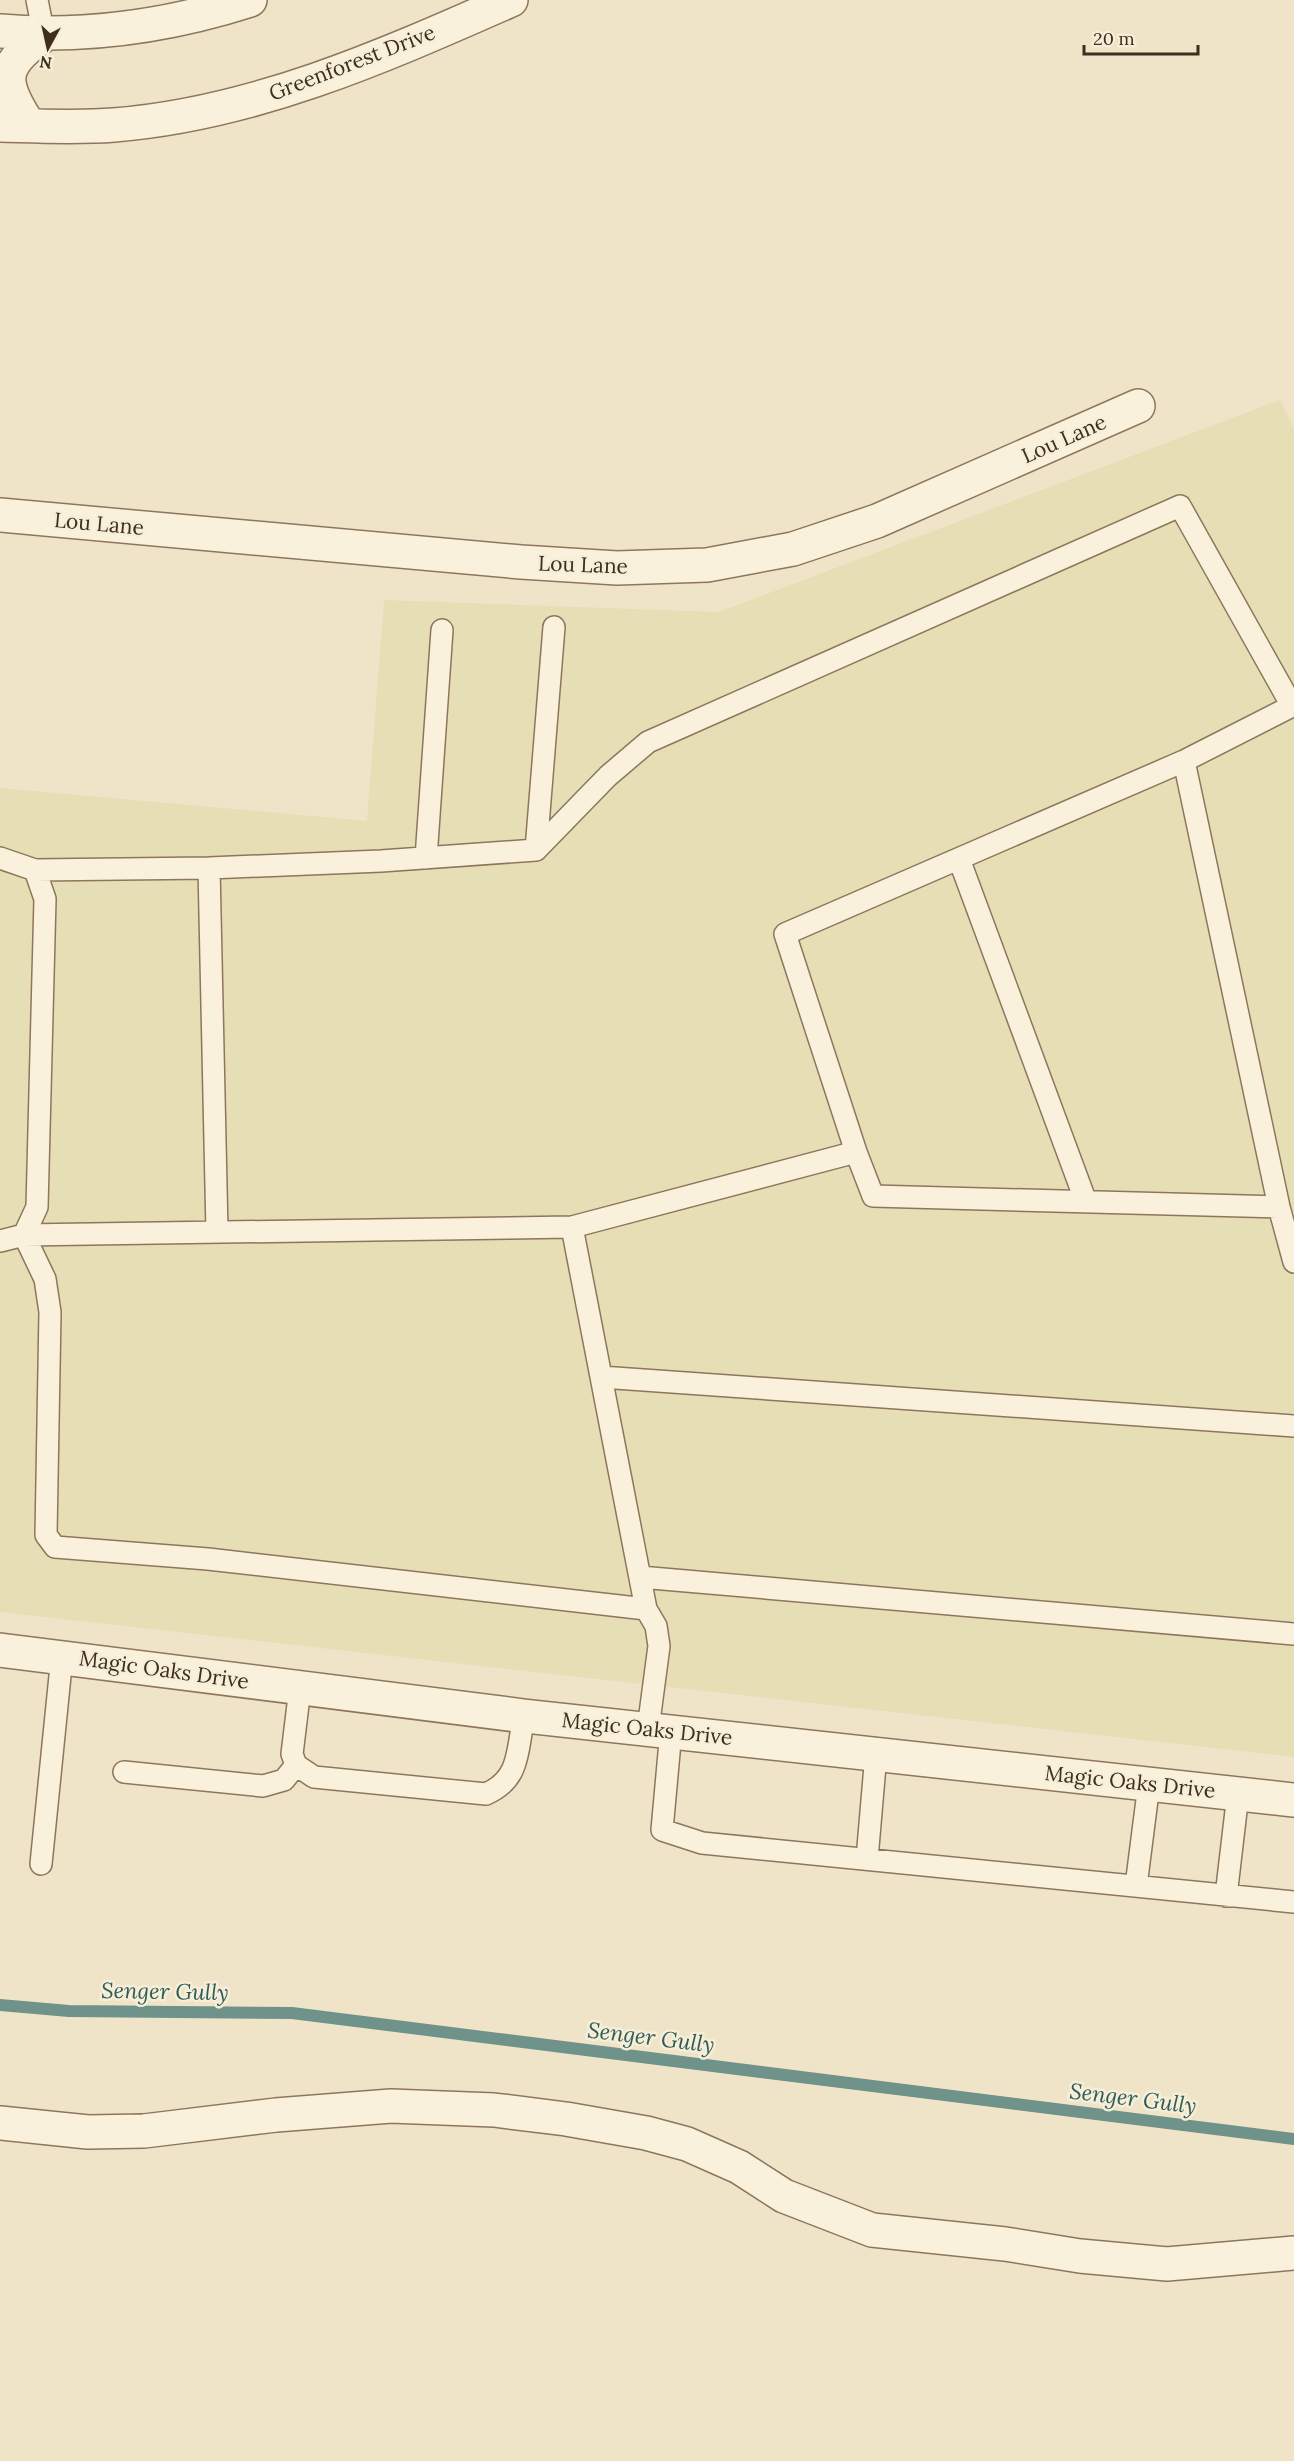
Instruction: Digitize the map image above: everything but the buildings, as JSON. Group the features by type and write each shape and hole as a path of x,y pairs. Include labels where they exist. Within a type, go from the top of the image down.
{"street":[{"name":"Greenforest Drive","path":"0,31 44,35 152,26 207,14 250,0"},
{"name":"Greenforest Drive","path":"44,35 16,52 4,67 2,87 15,125 114,125 236,105 302,86 456,11 511,0"},
{"name":"Lou Lane","path":"0,515 521,562 617,567 707,565 793,549 877,522 1138,406"},
{"name":"Magic Oaks Drive","path":"0,1650 524,1716 1294,1800"},
{"path":"0,2124 88,2132 144,2131 276,2115 391,2106 494,2110 612,2127 687,2144 739,2167 784,2196 872,2230 1005,2244 1080,2256 1167,2264 1294,2253"}],"lane":[{"path":"37,0 44,35"},
{"path":"0,858 35,870 209,868 426,858 536,850 608,776 648,742 1180,506 1292,706 1184,761 784,934 856,1152 873,1196 1280,1207"},
{"path":"536,850 554,627"},
{"path":"426,858 442,630"},
{"path":"1184,761 1280,1207 1294,1262"},
{"path":"959,859 1086,1202"},
{"path":"209,868 217,1232"},
{"path":"24,1235 37,1207 45,899 35,870"},
{"path":"0,1241 24,1235 572,1227 856,1152"},
{"path":"572,1227 645,1609 656,1626 659,1646 662,1830 702,1843 1294,1902"},
{"path":"24,1235 45,1279 50,1312 46,1535 55,1547 208,1559 645,1609"},
{"path":"601,1377 1294,1426"},
{"path":"639,1577 1294,1634"},
{"path":"41,1864 62,1656"},
{"path":"300,1688 292,1754 296,1765 314,1777 486,1794 499,1788 512,1775 524,1716"},
{"path":"867,1859 876,1754"},
{"path":"124,1772 262,1786 284,1780 296,1765"},
{"path":"1136,1886 1149,1784"},
{"path":"1226,1896 1238,1794"}],"shaded area":[{"path":"1280,400 1294,429 1294,1757 0,1612 0,788 367,821 384,600 719,612"}],"waterway":[{"name":"Senger Gully","path":"0,2005 69,2011 292,2013 1294,2139"}]}
